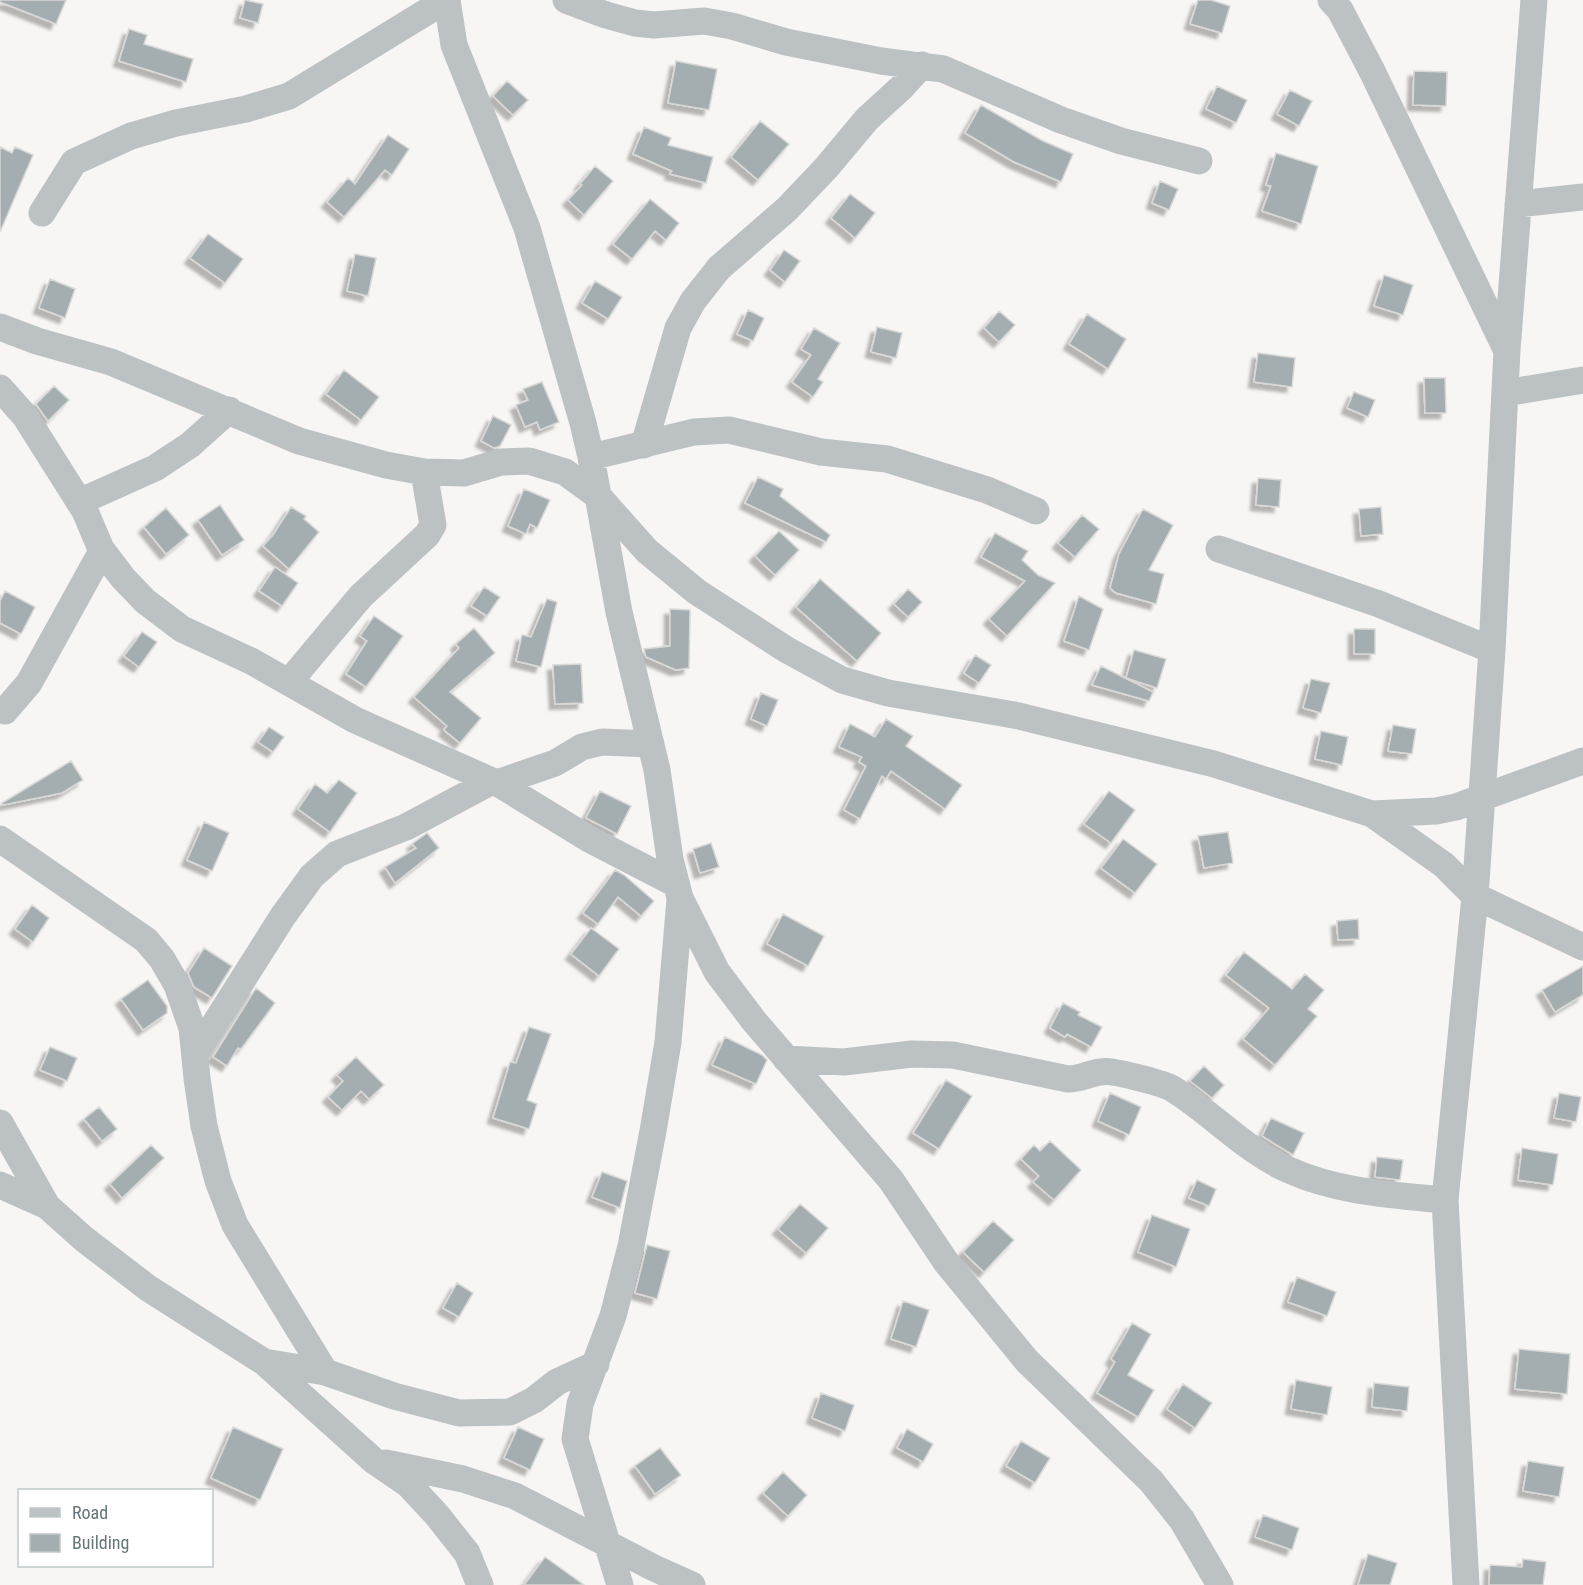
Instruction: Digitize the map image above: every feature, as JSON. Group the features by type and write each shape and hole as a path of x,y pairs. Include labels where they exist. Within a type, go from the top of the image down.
{"street":[{"path":"42,213 74,162 131,136 176,123 246,109 289,96 447,0 454,45 527,228 591,457 619,612 657,770 670,859 678,891 717,972 754,1022 891,1180 946,1262 1028,1361 1151,1481 1182,1520 1220,1585"},
{"path":"567,0 635,23 654,25 704,21 732,26 786,42 881,61 943,69 1061,120 1121,141 1199,161"},
{"path":"1331,0 1340,10 1372,71 1507,350"},
{"path":"1466,1585 1445,1200 1475,896 1492,650 1507,350 1534,0"},
{"path":"644,445 678,328 693,302 719,268 787,209 826,168 867,119 922,65"},
{"path":"1518,204 1583,197"},
{"path":"0,327 37,341 111,362 299,441 386,465 424,472 464,473 501,462 529,461 565,472 598,496 647,551 697,592 787,650 842,680 888,693 1019,716 1214,764 1372,814 1444,865 1475,896 1583,947"},
{"path":"1505,393 1583,380"},
{"path":"0,388 26,416 79,502 105,554 123,578 145,601 182,629 251,661 355,720 495,782 678,891"},
{"path":"79,502 155,468 190,445 229,410"},
{"path":"591,457 694,432 729,430 821,452 887,459 987,490 1036,511"},
{"path":"289,682 361,596 427,535 433,525 424,472"},
{"path":"1219,549 1379,604 1492,650"},
{"path":"5,711 29,683 98,560 105,554"},
{"path":"195,1055 283,916 312,876 337,854 406,827 495,782 555,763 582,747 602,742 651,744"},
{"path":"1372,814 1436,811 1482,799 1583,761"},
{"path":"0,839 146,940 162,959 177,985 192,1028 204,1126 218,1181 235,1226 325,1372"},
{"path":"620,1585 593,1491 575,1439 580,1404 613,1316 631,1246 653,1131 668,1042 678,891"},
{"path":"786,1059 844,1062 912,1054 953,1055 1068,1079 1111,1071 1172,1088 1260,1153 1287,1169 1318,1182 1403,1196 1445,1200"},
{"path":"0,1123 47,1206"},
{"path":"0,1185 47,1206 84,1239 148,1288 264,1362 373,1460 408,1484 467,1553 480,1585"},
{"path":"264,1362 325,1372 394,1396 459,1413 510,1412 534,1400 557,1382 596,1364"},
{"path":"373,1460 463,1479 515,1496 692,1585"}],"building":[{"path":"0,0 66,0 56,24 0,2"},
{"path":"245,0 263,4 258,23 240,18"},
{"path":"1198,0 1211,0 1230,6 1222,33 1190,24"},
{"path":"129,29 147,35 144,44 193,59 186,82 119,61"},
{"path":"676,61 717,69 709,110 668,103"},
{"path":"1414,71 1447,72 1446,106 1413,105"},
{"path":"507,81 528,100 513,115 493,96"},
{"path":"1217,86 1247,100 1236,123 1206,109"},
{"path":"1290,90 1312,101 1299,126 1277,114"},
{"path":"981,105 1041,140 1073,154 1061,182 1014,162 965,133"},
{"path":"760,121 789,144 758,180 731,157"},
{"path":"644,127 671,138 668,145 713,157 706,183 670,174 672,171 633,154"},
{"path":"388,135 409,149 392,175 385,170 344,217 327,202 348,178 355,184"},
{"path":"0,147 12,153 15,147 33,155 0,232"},
{"path":"1276,153 1318,166 1301,224 1262,211 1271,186 1266,185"},
{"path":"595,166 613,181 584,215 568,200"},
{"path":"1160,181 1178,189 1169,210 1152,203"},
{"path":"850,194 875,213 855,238 831,218"},
{"path":"650,199 679,223 666,240 655,231 632,259 613,244"},
{"path":"208,234 243,259 225,283 190,258"},
{"path":"784,250 800,261 785,282 770,270"},
{"path":"355,254 376,258 368,296 347,291"},
{"path":"1384,275 1413,285 1403,315 1374,306"},
{"path":"50,279 75,289 65,318 39,308"},
{"path":"595,281 622,297 608,319 582,303"},
{"path":"748,310 764,318 753,341 737,334"},
{"path":"999,311 1015,325 999,342 984,328"},
{"path":"1087,314 1126,339 1108,369 1069,344"},
{"path":"877,327 902,333 896,358 871,352"},
{"path":"814,328 840,343 818,379 823,382 813,397 792,382 811,355 801,349"},
{"path":"1258,353 1295,358 1292,387 1254,382"},
{"path":"344,370 379,397 361,420 326,394"},
{"path":"1424,378 1445,378 1446,413 1425,413"},
{"path":"542,382 559,422 540,430 537,422 525,427 516,405 528,400 523,389"},
{"path":"54,386 69,400 48,421 36,404"},
{"path":"1354,392 1375,400 1368,417 1347,408"},
{"path":"493,416 511,425 500,446 494,448 481,441"},
{"path":"758,477 783,489 780,496 830,535 826,542 745,503"},
{"path":"1258,478 1281,480 1279,507 1256,505"},
{"path":"524,489 550,500 537,528 530,524 526,534 508,526"},
{"path":"220,505 244,540 222,555 198,520"},
{"path":"291,507 306,516 304,519 319,532 289,569 263,546"},
{"path":"1381,507 1383,534 1361,536 1359,509"},
{"path":"166,508 189,535 166,554 144,527"},
{"path":"1143,509 1173,525 1149,570 1164,574 1156,604 1116,593 1110,588 1119,554"},
{"path":"1082,515 1099,529 1075,557 1058,543"},
{"path":"779,531 799,550 775,575 755,556"},
{"path":"995,533 1028,551 1022,560 1038,575 1055,583 1007,636 989,619 1025,581 981,557"},
{"path":"275,567 298,583 282,606 259,591"},
{"path":"820,579 881,633 857,661 796,607"},
{"path":"484,587 500,597 487,616 471,606"},
{"path":"908,589 922,602 908,617 894,604"},
{"path":"5,591 35,607 21,634 0,623 0,601"},
{"path":"1079,596 1103,609 1089,650 1064,641"},
{"path":"547,599 557,602 541,667 516,661 522,635 531,637"},
{"path":"670,609 690,610 689,668 676,670 646,657 644,649 670,646"},
{"path":"374,616 403,636 366,687 346,674 367,641 360,636"},
{"path":"474,628 495,653 450,692 481,718 460,743 444,730 447,726 414,697 459,648 456,644"},
{"path":"1354,629 1375,629 1375,654 1354,654"},
{"path":"142,632 157,642 139,667 124,656"},
{"path":"1134,650 1166,659 1157,688 1126,678"},
{"path":"975,655 991,665 979,683 964,673"},
{"path":"581,664 583,703 555,704 553,665"},
{"path":"1101,666 1153,692 1149,701 1092,685"},
{"path":"1311,679 1330,683 1321,713 1303,708"},
{"path":"761,693 778,700 767,726 751,719"},
{"path":"886,719 913,736 906,746 962,785 945,809 891,771 886,779 882,776 860,819 844,810 866,766 859,762 862,757 839,747 850,724 875,737"},
{"path":"1393,725 1416,729 1412,754 1388,751"},
{"path":"269,727 284,737 273,752 258,742"},
{"path":"1321,731 1348,737 1342,765 1315,759"},
{"path":"71,761 83,780 62,793 3,805 2,803"},
{"path":"339,780 357,793 330,832 298,809 315,784 327,793"},
{"path":"600,791 631,806 617,834 586,818"},
{"path":"1109,791 1135,810 1111,843 1084,824"},
{"path":"204,822 229,833 212,871 187,860"},
{"path":"1228,832 1233,863 1204,868 1198,836"},
{"path":"427,833 439,848 395,883 385,867 416,848 412,844"},
{"path":"1123,839 1157,864 1135,893 1101,868"},
{"path":"711,843 719,867 700,873 693,849"},
{"path":"615,870 654,901 641,916 618,897 598,924 583,913"},
{"path":"32,905 49,918 33,942 15,929"},
{"path":"783,914 824,936 808,966 767,944"},
{"path":"1358,919 1359,939 1338,940 1337,921"},
{"path":"591,928 619,949 599,976 571,954"},
{"path":"204,948 232,966 212,998 194,987 188,973"},
{"path":"1244,952 1292,989 1305,974 1324,990 1308,1009 1317,1016 1275,1065 1243,1039 1269,1008 1226,975"},
{"path":"1583,966 1583,995 1555,1012 1542,990"},
{"path":"148,980 167,1006 167,1013 143,1030 121,999"},
{"path":"256,988 275,1003 241,1049 238,1048 227,1066 213,1057"},
{"path":"1063,1003 1080,1012 1078,1015 1102,1027 1091,1047 1067,1034 1065,1037 1050,1028"},
{"path":"529,1027 551,1034 527,1100 537,1104 529,1129 493,1118 510,1062 516,1063"},
{"path":"725,1037 762,1055 767,1060 756,1084 712,1065"},
{"path":"50,1047 77,1058 67,1081 40,1070"},
{"path":"356,1057 384,1085 369,1099 361,1091 342,1110 328,1097 343,1081 337,1075"},
{"path":"1204,1066 1224,1085 1212,1098 1190,1081"},
{"path":"946,1080 972,1096 939,1149 913,1133"},
{"path":"1110,1093 1141,1107 1129,1135 1098,1121"},
{"path":"1559,1093 1581,1097 1576,1122 1554,1118"},
{"path":"99,1107 117,1129 102,1141 84,1119"},
{"path":"1271,1118 1304,1133 1293,1155 1262,1136"},
{"path":"1050,1141 1081,1170 1054,1200 1033,1182 1039,1176 1021,1159 1034,1145 1040,1151"},
{"path":"151,1145 164,1158 122,1198 110,1184"},
{"path":"1522,1148 1558,1154 1553,1185 1518,1180"},
{"path":"1377,1157 1403,1160 1400,1180 1375,1177"},
{"path":"602,1172 627,1181 620,1208 592,1197"},
{"path":"1197,1180 1216,1189 1209,1206 1189,1198"},
{"path":"800,1204 828,1228 806,1253 778,1229"},
{"path":"1152,1215 1190,1229 1176,1267 1138,1252"},
{"path":"993,1221 1014,1240 984,1272 963,1252"},
{"path":"647,1245 670,1251 657,1299 635,1293"},
{"path":"1297,1277 1336,1292 1327,1316 1288,1302"},
{"path":"457,1283 473,1293 459,1317 443,1308"},
{"path":"903,1301 929,1310 916,1347 891,1339"},
{"path":"1132,1323 1151,1334 1128,1375 1154,1390 1138,1417 1097,1393 1115,1362 1111,1359"},
{"path":"1519,1349 1570,1354 1567,1394 1515,1389"},
{"path":"1296,1380 1332,1387 1327,1415 1291,1409"},
{"path":"1374,1383 1409,1387 1407,1411 1372,1407"},
{"path":"1183,1384 1212,1403 1195,1428 1167,1409"},
{"path":"821,1393 854,1405 845,1431 812,1418"},
{"path":"233,1427 283,1449 260,1500 211,1478"},
{"path":"518,1427 544,1439 530,1470 504,1458"},
{"path":"907,1429 933,1444 923,1462 897,1448"},
{"path":"1021,1441 1050,1458 1035,1483 1006,1466"},
{"path":"660,1448 681,1475 655,1494 635,1466"},
{"path":"1528,1461 1564,1467 1559,1497 1523,1491"},
{"path":"783,1472 807,1495 788,1516 763,1493"},
{"path":"1263,1515 1299,1528 1292,1550 1255,1537"},
{"path":"1368,1554 1397,1563 1390,1585 1358,1585"},
{"path":"545,1557 584,1585 524,1585"},
{"path":"1523,1559 1546,1562 1543,1585 1489,1585 1490,1565 1522,1567"}]}
